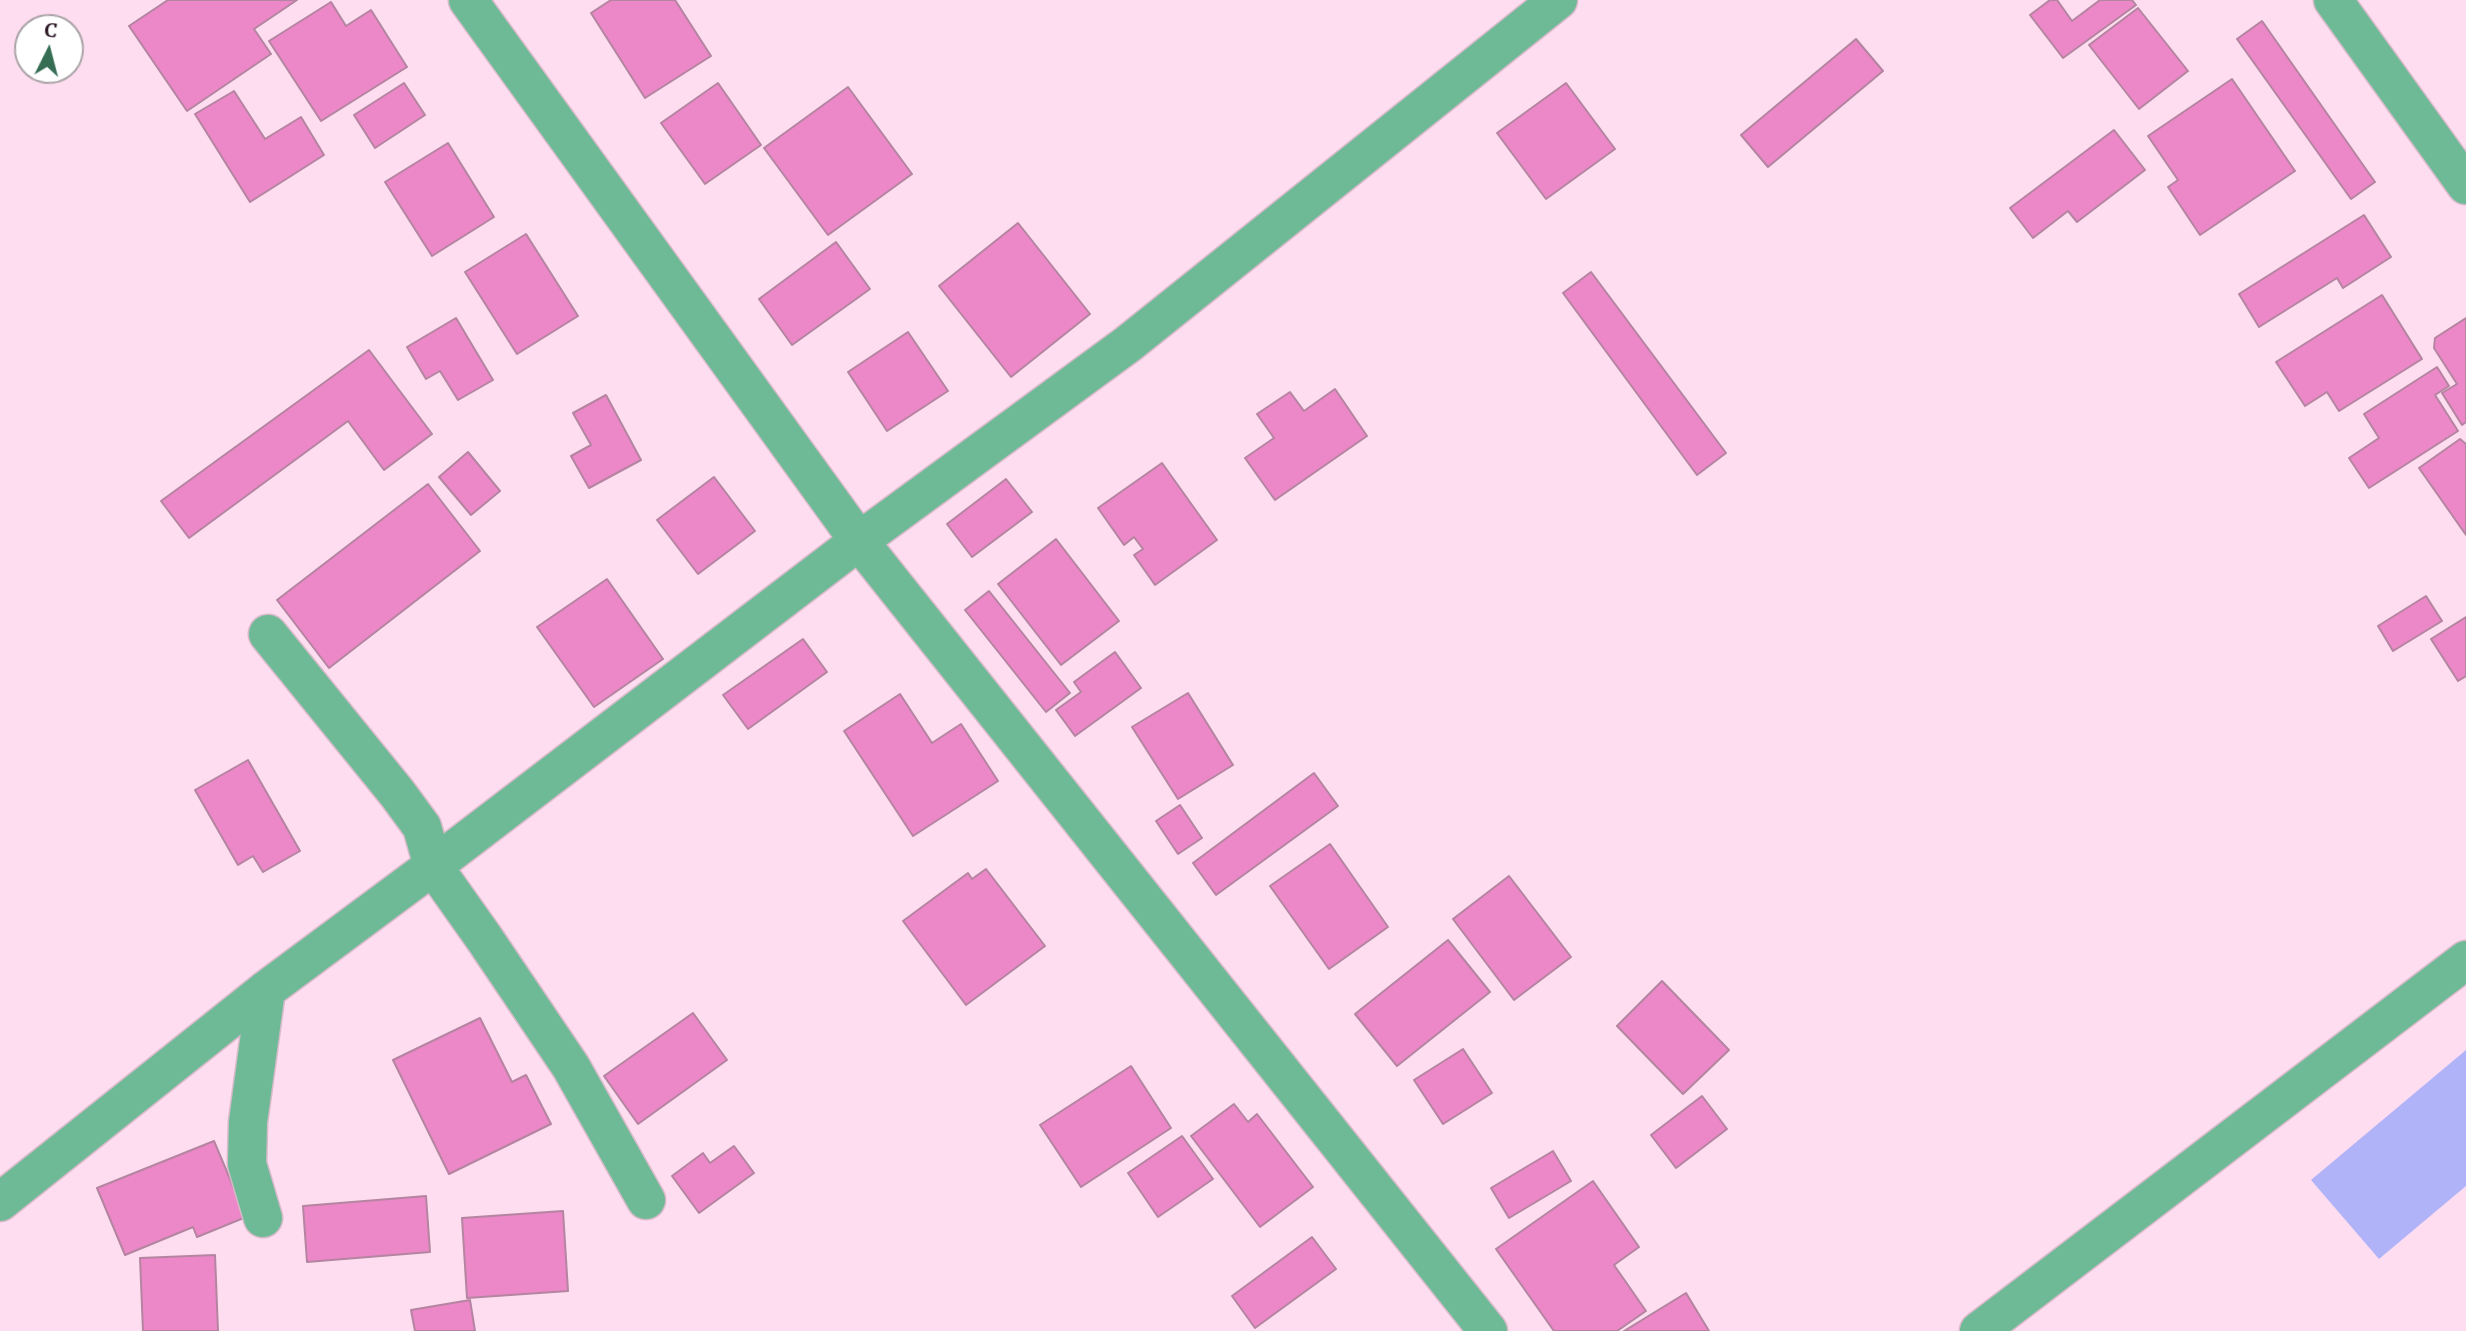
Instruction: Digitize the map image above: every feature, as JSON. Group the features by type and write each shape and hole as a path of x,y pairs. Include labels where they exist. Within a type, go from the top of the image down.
{"street":[{"path":"468,0 859,541 1488,1331"},
{"path":"0,1202 265,990 433,866 859,541 1128,344 1558,0"},
{"path":"2333,0 2466,185"},
{"path":"268,634 422,827 433,866 571,1067 646,1200"},
{"path":"1979,1331 2466,960"},
{"path":"263,1218 247,1164 247,1132 265,990"}],"shaded area":[{"path":"2466,1050 2466,1186 2379,1259 2311,1180"}],"building":[{"path":"168,0 297,0 254,29 271,54 187,111 129,26"},
{"path":"611,0 675,0 711,56 645,98 591,13"},
{"path":"2050,0 2057,0 2072,21 2100,0 2132,0 2136,5 2063,58 2030,15"},
{"path":"331,2 346,26 371,10 407,67 321,121 269,41"},
{"path":"2138,8 2188,71 2139,109 2089,45"},
{"path":"2262,21 2375,182 2351,199 2237,39"},
{"path":"1856,39 1883,71 1768,167 1741,135"},
{"path":"2232,79 2295,171 2200,235 2168,187 2178,180 2148,136"},
{"path":"404,83 425,115 375,148 354,115"},
{"path":"718,83 761,145 705,184 661,123"},
{"path":"1566,83 1615,149 1546,199 1497,133"},
{"path":"848,87 912,174 828,235 764,148"},
{"path":"234,91 265,139 301,117 324,155 250,202 195,114"},
{"path":"2114,130 2145,170 2077,222 2068,211 2033,238 2010,208"},
{"path":"448,143 494,217 432,256 385,182"},
{"path":"2364,215 2391,257 2343,288 2337,278 2259,327 2239,294"},
{"path":"1018,223 1090,314 1011,377 939,286"},
{"path":"526,234 578,316 517,354 465,272"},
{"path":"836,242 870,289 792,345 759,299"},
{"path":"1591,272 1726,453 1697,475 1563,293"},
{"path":"2382,295 2422,359 2339,411 2327,392 2305,406 2276,362"},
{"path":"456,318 493,380 458,400 440,371 426,379 407,347"},
{"path":"2466,318 2466,422 2462,425 2442,393 2457,384 2434,348 2435,338"},
{"path":"908,332 948,391 887,431 848,372"},
{"path":"369,350 432,434 384,470 348,421 189,538 161,501"},
{"path":"2437,367 2449,386 2435,395 2458,431 2369,488 2349,458 2379,438 2364,414"},
{"path":"1335,389 1367,436 1275,500 1245,458 1274,438 1257,414 1290,392 1304,411"},
{"path":"606,395 641,460 589,488 571,456 591,445 573,413"},
{"path":"2460,439 2466,444 2466,535 2419,468"},
{"path":"468,452 500,491 471,515 439,477"},
{"path":"1162,463 1217,540 1155,585 1134,555 1143,549 1134,537 1124,545 1098,508"},
{"path":"714,477 755,531 698,574 657,520"},
{"path":"1006,479 1032,512 972,557 947,524"},
{"path":"428,484 480,551 329,668 277,600"},
{"path":"1056,539 1119,621 1061,665 998,584"},
{"path":"607,579 663,659 594,707 537,627"},
{"path":"989,591 1070,693 1046,712 965,610"},
{"path":"2426,596 2442,621 2393,651 2378,626"},
{"path":"2466,617 2466,676 2458,681 2431,639"},
{"path":"803,639 827,672 748,729 723,695"},
{"path":"1115,652 1141,688 1075,736 1056,710 1081,692 1074,682"},
{"path":"1188,693 1233,765 1178,799 1132,727"},
{"path":"900,694 932,743 961,724 998,781 913,836 844,731"},
{"path":"248,760 300,851 263,872 253,856 238,865 195,790"},
{"path":"1314,773 1338,806 1216,895 1193,863"},
{"path":"1180,805 1202,838 1178,854 1156,821"},
{"path":"1330,844 1388,927 1329,969 1270,886"},
{"path":"986,869 1045,946 966,1005 903,921 968,873 972,879"},
{"path":"1509,876 1571,957 1514,1000 1453,919"},
{"path":"1448,940 1490,992 1397,1066 1355,1014"},
{"path":"1662,981 1729,1050 1683,1094 1617,1026"},
{"path":"693,1013 727,1060 638,1124 604,1076"},
{"path":"480,1018 512,1082 526,1075 551,1124 449,1174 393,1060"},
{"path":"1463,1049 1492,1093 1443,1124 1414,1080"},
{"path":"1131,1066 1171,1128 1081,1187 1040,1125"},
{"path":"1702,1096 1727,1129 1676,1168 1651,1135"},
{"path":"1234,1104 1248,1122 1257,1114 1313,1187 1260,1227 1191,1136"},
{"path":"1182,1136 1213,1179 1158,1217 1128,1173"},
{"path":"214,1141 246,1217 197,1237 193,1227 125,1255 97,1188"},
{"path":"734,1146 754,1173 699,1213 672,1176 703,1153 710,1163"},
{"path":"1553,1151 1571,1181 1509,1218 1491,1188"},
{"path":"1593,1181 1639,1247 1614,1265 1646,1311 1617,1331 1554,1331 1496,1249"},
{"path":"426,1196 430,1252 307,1262 303,1206"},
{"path":"563,1211 568,1291 467,1298 462,1218"},
{"path":"1312,1237 1336,1269 1255,1328 1232,1296"},
{"path":"215,1255 218,1331 143,1331 140,1258"},
{"path":"1686,1293 1709,1331 1624,1331"},
{"path":"470,1300 475,1331 415,1331 411,1310"}]}
